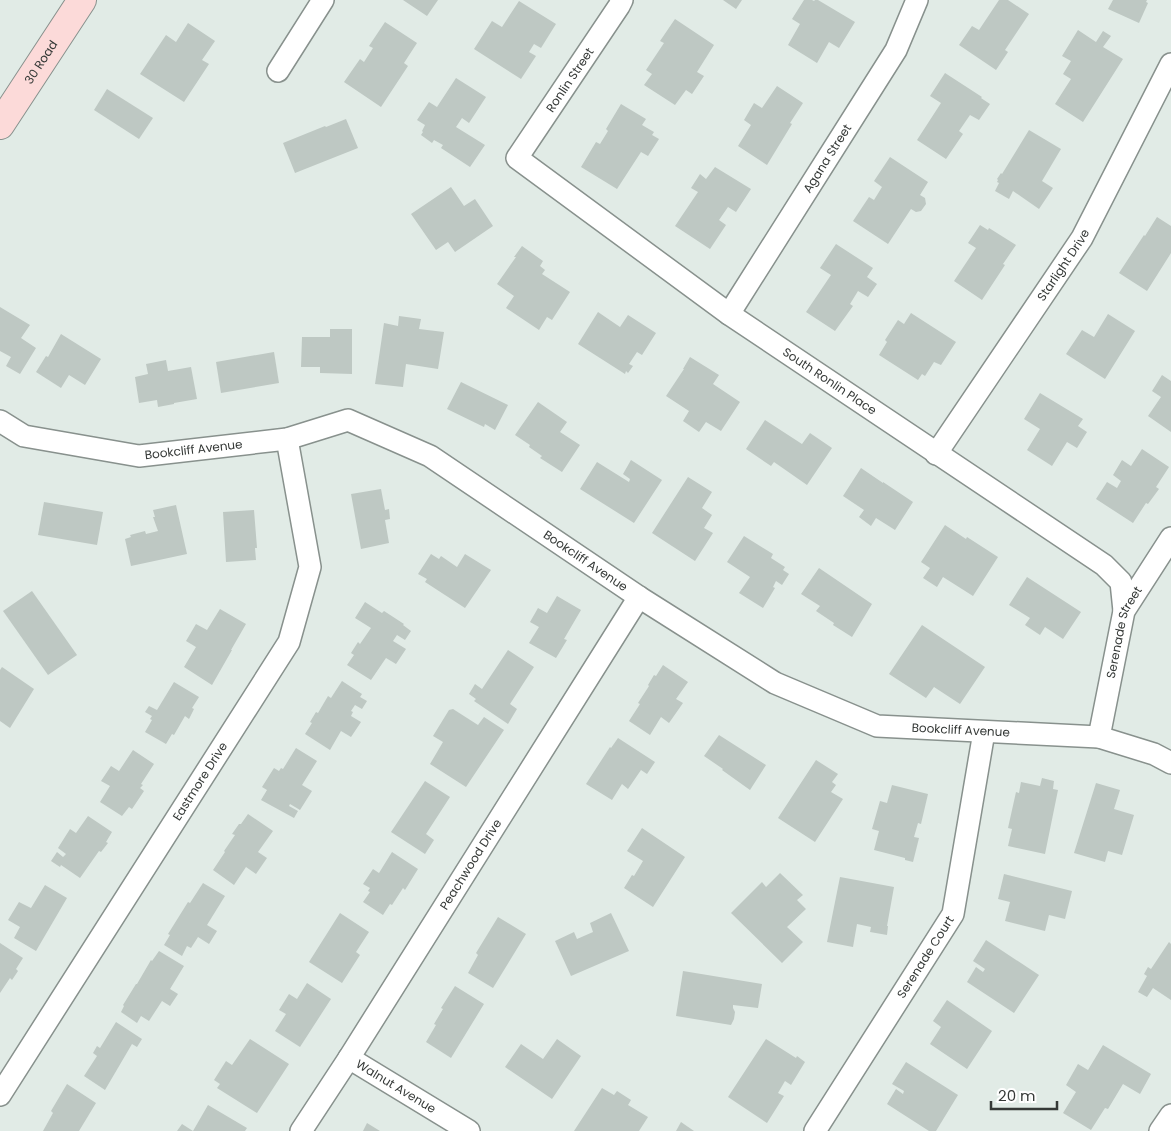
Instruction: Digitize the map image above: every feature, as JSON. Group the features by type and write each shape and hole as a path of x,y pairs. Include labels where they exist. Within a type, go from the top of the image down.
{"main road":[{"name":"30 Road","path":"0,125 82,0"}],"street":[{"path":"278,71 323,0"},
{"name":"Agana Street","path":"729,314 896,50 917,0"},
{"name":"Ronlin Street","path":"517,158 617,2"},
{"name":"Starlight Drive","path":"936,454 1082,238 1171,64"},
{"name":"South Ronlin Place","path":"517,158 729,314 1104,565 1121,582 1124,611"},
{"name":"Bookcliff Avenue","path":"0,421 24,436 139,456 287,439 348,420 430,456 639,598 775,683 877,726 1099,737 1154,754 1171,763"},
{"name":"Eastmore Drive","path":"0,1095 289,642 310,567 287,439"},
{"name":"Serenade Street","path":"1099,737 1124,611 1171,538"},
{"name":"Peachwood Drive","path":"301,1131 639,598"},
{"name":"Serenade Court","path":"815,1131 953,914 984,732"},
{"name":"Walnut Avenue","path":"349,1058 469,1131"},
{"path":"1160,1131 1171,1115"}],"building":[{"path":"403,0 438,0 427,16"},
{"path":"723,0 742,0 736,9"},
{"path":"804,0 818,0 855,22 839,48 829,42 817,63 788,45 800,24 792,19"},
{"path":"999,0 1008,0 1029,14 1005,50 1008,52 996,70 959,45 972,26 979,30"},
{"path":"1113,0 1147,0 1146,2 1148,3 1139,23 1108,9"},
{"path":"519,1 556,24 541,48 534,44 529,52 536,56 521,79 474,49 492,21 502,27"},
{"path":"675,19 714,45 697,72 704,76 692,94 686,90 675,105 644,85 652,74 646,70 664,43 660,41"},
{"path":"385,22 417,43 404,63 408,66 381,107 344,82 360,59 364,62 373,48 369,46"},
{"path":"188,23 215,41 202,60 209,64 184,102 140,74 166,35 176,42"},
{"path":"1078,30 1096,42 1103,31 1111,36 1103,47 1123,59 1083,122 1055,104 1071,79 1063,74 1071,61 1062,56"},
{"path":"945,73 990,104 979,120 970,115 959,131 963,134 946,159 917,140 941,103 930,96"},
{"path":"456,78 486,97 469,123 462,118 456,127 485,145 470,167 441,148 443,145 434,140 432,143 421,135 425,125 417,120 429,102 437,107"},
{"path":"777,86 803,103 767,165 738,146 751,125 744,120 754,103 762,108"},
{"path":"107,89 153,118 139,139 94,110"},
{"path":"621,104 646,119 642,125 654,132 652,135 659,139 648,156 641,152 617,189 581,167 596,142 600,144 608,131 606,129"},
{"path":"346,119 358,148 295,173 283,143"},
{"path":"1029,130 1061,149 1042,181 1053,188 1039,209 1013,191 1009,199 995,191 999,183 997,179"},
{"path":"890,157 928,182 920,195 925,198 926,204 921,211 916,212 911,209 888,244 853,221 869,197 874,200 882,187 874,181"},
{"path":"715,167 751,189 736,212 728,207 719,220 726,225 710,249 675,226 698,192 691,188 700,174 706,179"},
{"path":"451,187 464,206 475,199 493,226 455,252 448,242 436,250 411,214"},
{"path":"1157,217 1171,226 1171,253 1147,291 1119,273"},
{"path":"980,225 988,230 989,228 1016,245 982,300 954,281 976,248 968,243"},
{"path":"836,244 873,268 867,277 877,284 868,297 858,291 850,304 853,306 835,331 806,312 831,275 820,268"},
{"path":"522,246 543,261 540,266 545,270 542,274 570,292 552,320 547,317 539,330 506,308 514,296 497,284"},
{"path":"0,307 30,325 21,338 36,348 20,374 6,366 11,357 0,351"},
{"path":"598,312 620,327 628,315 656,333 642,355 637,352 629,364 633,366 628,373 626,371 625,374 578,344"},
{"path":"911,313 956,342 941,365 934,362 925,376 922,374 918,380 879,355 887,342 885,340 898,320 904,324"},
{"path":"1108,314 1135,331 1105,379 1066,354 1082,330 1094,337"},
{"path":"399,316 421,319 419,329 444,332 438,369 406,364 403,387 375,384 384,323 398,326"},
{"path":"330,329 352,329 352,374 320,373 320,367 301,367 302,337 330,337"},
{"path":"61,334 101,359 85,385 69,375 61,388 36,372 46,356 48,357"},
{"path":"274,352 279,383 221,393 216,362"},
{"path":"690,357 719,375 713,384 740,402 721,431 706,422 699,432 683,421 689,411 666,396"},
{"path":"166,360 168,371 191,367 197,399 158,407 157,400 139,403 135,377 148,374 146,364"},
{"path":"1162,375 1171,381 1171,432 1148,416 1161,397 1152,391"},
{"path":"461,382 508,405 495,430 485,424 484,427 447,409"},
{"path":"1040,393 1083,419 1078,426 1087,432 1077,448 1067,442 1052,466 1027,450 1040,429 1024,419"},
{"path":"538,402 567,422 560,432 580,445 562,472 540,458 542,456 515,435"},
{"path":"765,420 802,444 810,433 832,448 807,485 774,462 771,466 746,449"},
{"path":"1142,449 1169,467 1156,487 1159,489 1148,504 1146,503 1133,523 1096,499 1107,482 1117,488 1121,481 1113,475 1122,460 1131,466"},
{"path":"631,460 662,480 634,523 580,489 597,462 629,482 630,479 623,474"},
{"path":"861,468 913,502 895,530 876,518 871,526 859,517 864,510 843,496"},
{"path":"688,477 712,492 702,508 712,515 704,528 713,533 695,561 652,533"},
{"path":"381,489 385,510 389,509 390,519 385,520 389,543 361,549 351,494"},
{"path":"44,502 103,512 97,545 38,535"},
{"path":"176,505 187,554 131,566 125,539 131,537 130,535 145,531 146,534 158,531 153,517 155,517 153,510"},
{"path":"254,510 256,560 226,562 223,512"},
{"path":"945,525 998,557 973,596 943,577 937,587 923,578 930,568 921,562"},
{"path":"744,536 773,554 771,558 785,567 783,570 789,574 782,585 776,581 773,587 775,588 763,608 739,593 750,577 727,562"},
{"path":"431,554 439,559 441,556 457,567 465,554 491,570 465,608 425,582 427,579 418,574"},
{"path":"819,568 872,604 852,637 816,611 820,606 801,594"},
{"path":"1027,577 1081,612 1063,639 1045,627 1040,635 1025,625 1030,618 1009,605"},
{"path":"32,591 77,655 48,675 3,611"},
{"path":"557,596 581,610 564,639 567,640 556,658 529,643 539,627 530,622 538,608 547,613"},
{"path":"365,602 382,613 384,611 411,631 405,640 397,635 393,641 406,649 396,664 386,658 371,680 347,665 354,655 351,653 358,642 360,644 371,628 355,618"},
{"path":"220,609 246,624 212,685 184,667 196,647 186,641 196,624 207,630"},
{"path":"922,625 985,667 960,704 934,687 926,698 889,674"},
{"path":"508,650 534,667 510,704 517,709 508,724 474,701 476,699 469,694 475,684 482,689"},
{"path":"663,665 688,682 676,699 683,703 669,723 661,717 650,735 629,721 640,704 638,703 654,675 656,676"},
{"path":"2,667 34,689 10,728 0,721 0,670"},
{"path":"342,681 362,694 360,697 367,701 362,709 355,705 351,711 353,712 351,716 361,722 351,737 341,731 330,750 305,734 316,712 318,713 328,696 331,698"},
{"path":"174,682 199,697 192,708 194,709 189,719 185,716 174,735 172,734 166,744 145,732 152,720 150,719 152,716 145,712 149,706 157,710"},
{"path":"453,709 478,725 484,717 504,730 466,787 430,764 443,742 433,736 449,710"},
{"path":"719,735 766,765 750,790 704,756"},
{"path":"618,738 655,762 647,774 641,770 628,789 622,784 612,800 586,784"},
{"path":"296,748 317,761 302,785 312,791 300,810 290,804 289,806 298,811 294,818 261,800 267,790 262,787 274,768 279,771 281,768 283,769"},
{"path":"133,750 154,764 141,784 143,785 140,788 144,791 132,809 129,807 122,816 100,802 110,786 101,781 111,766 119,771"},
{"path":"816,760 838,774 832,782 836,785 831,792 843,799 815,842 778,818"},
{"path":"1042,778 1054,781 1053,789 1058,790 1045,854 1008,846 1012,829 1008,828 1016,792 1019,793 1021,782 1040,786"},
{"path":"425,781 450,797 426,834 434,840 425,854 391,832"},
{"path":"1096,783 1120,790 1114,809 1134,815 1122,855 1108,851 1105,862 1074,853"},
{"path":"892,785 928,794 921,824 918,823 914,837 919,838 913,862 874,850 879,831 872,829 880,801 887,803"},
{"path":"248,814 273,831 258,852 267,858 256,874 246,867 234,885 213,870 235,835 232,834"},
{"path":"88,816 112,832 106,842 108,843 101,852 99,851 80,878 61,865 60,867 51,861 57,852 63,857 66,854 58,848 70,829 76,833"},
{"path":"642,828 685,857 653,907 624,888 643,861 627,851"},
{"path":"392,852 418,869 405,890 403,888 383,915 363,902 370,892 368,891 370,888 363,884 373,869 379,873"},
{"path":"780,873 803,895 797,900 806,909 787,927 803,942 782,963 731,913 762,882 766,887"},
{"path":"1004,874 1072,891 1065,919 1049,915 1045,931 1005,921 1010,902 998,899"},
{"path":"840,877 894,887 887,935 870,932 871,927 857,924 853,947 827,942"},
{"path":"203,883 225,896 207,925 217,931 209,944 198,937 191,948 187,946 182,956 164,945 170,935 168,934 188,902 190,903"},
{"path":"45,885 67,898 36,951 14,938 20,927 8,920 19,902 31,908"},
{"path":"340,913 369,932 356,952 360,955 342,983 309,962"},
{"path":"611,913 629,951 571,976 555,941 574,932 577,939 593,932 590,923"},
{"path":"498,917 526,934 493,988 468,973 478,955 476,953"},
{"path":"986,940 1039,975 1014,1013 967,982 976,967 983,972 985,969 973,961"},
{"path":"1169,942 1171,944 1171,1000 1153,988 1147,997 1138,992 1147,976 1144,974 1148,967 1151,969"},
{"path":"0,943 23,958 16,969 18,971 12,980 10,978 0,993"},
{"path":"159,951 184,966 170,989 178,994 170,1006 162,1001 149,1021 141,1016 137,1023 121,1012 123,1005 151,960"},
{"path":"683,971 762,984 758,1008 733,1005 735,1012 731,1025 676,1016"},
{"path":"307,983 331,999 300,1047 275,1031 286,1014 279,1010 289,994 297,999"},
{"path":"455,986 484,1004 451,1058 426,1042 436,1025 434,1024 443,1009 441,1008"},
{"path":"947,1000 992,1031 967,1069 930,1044 941,1027 933,1021"},
{"path":"116,1022 142,1039 137,1047 132,1044 105,1090 84,1076 97,1056 93,1053 97,1046 100,1048"},
{"path":"250,1039 289,1064 257,1113 217,1088 220,1084 214,1080 226,1061 232,1065"},
{"path":"557,1039 581,1056 552,1099 505,1067 521,1044 543,1059"},
{"path":"766,1039 805,1062 791,1085 785,1081 778,1093 784,1096 767,1123 728,1097"},
{"path":"1103,1045 1151,1074 1140,1094 1123,1084 1108,1109 1105,1108 1091,1130 1063,1113 1076,1092 1066,1085 1078,1064 1088,1070"},
{"path":"906,1062 958,1095 936,1131 929,1131 887,1104 896,1089 903,1094 904,1091 892,1084"},
{"path":"67,1084 96,1103 79,1131 43,1131 53,1113 51,1111"},
{"path":"602,1088 614,1095 617,1091 631,1100 628,1105 648,1117 639,1131 574,1131"},
{"path":"208,1105 247,1128 245,1131 193,1131"},
{"path":"681,1122 694,1131 676,1131"},
{"path":"367,1123 380,1131 363,1131"},
{"path":"182,1124 193,1131 177,1131"}]}
